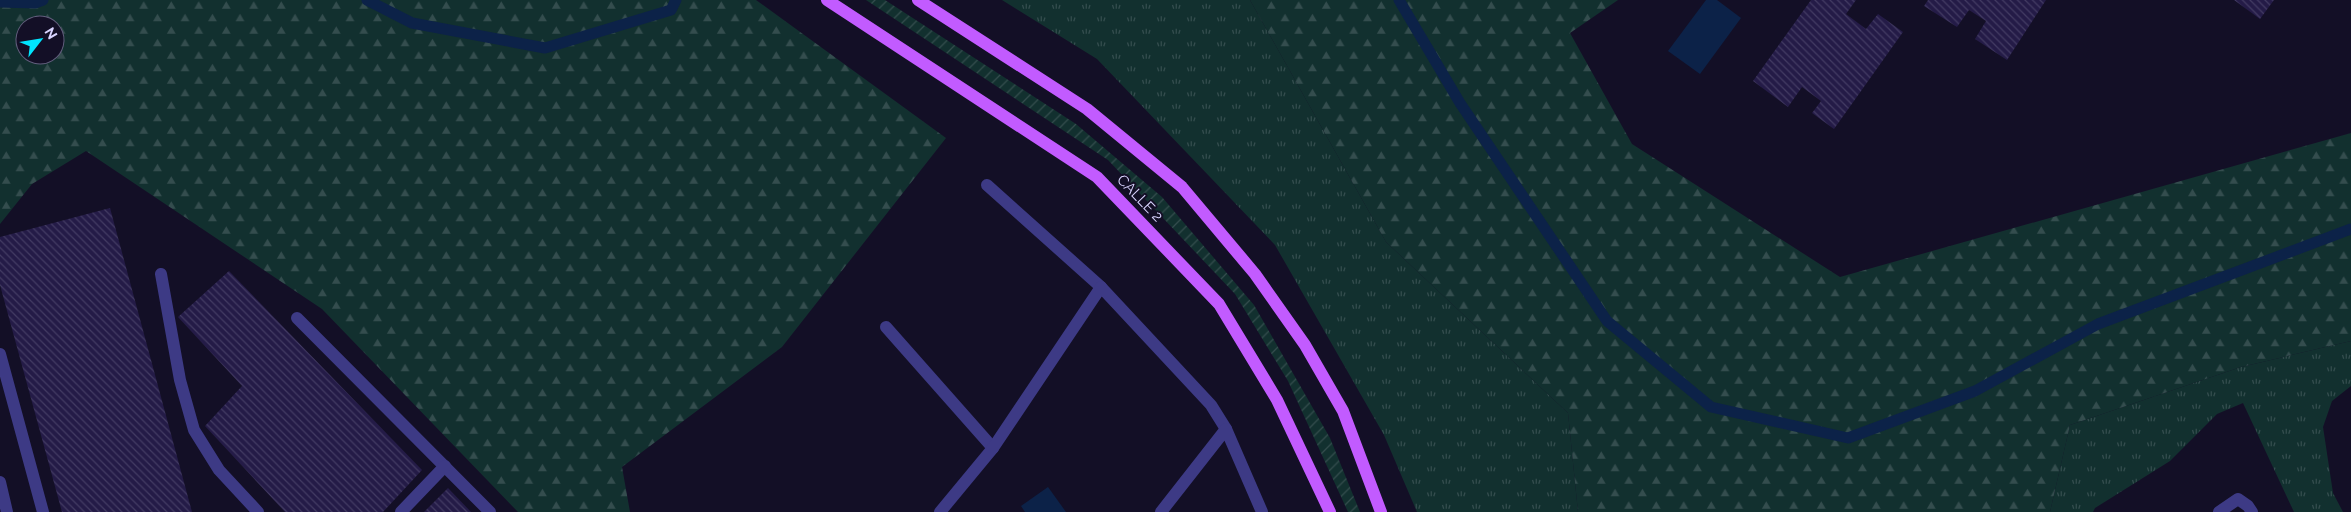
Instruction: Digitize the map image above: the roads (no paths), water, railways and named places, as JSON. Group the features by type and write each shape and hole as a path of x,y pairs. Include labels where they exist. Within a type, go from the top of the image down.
{"main road":[{"name":"CALLE 2","path":"827,0 1097,177 1219,304 1277,400 1330,512"},
{"path":"918,0 1088,109 1182,187 1255,274 1306,345 1343,411 1381,512"}],"lane":[{"path":"987,185 1101,287 1211,405 1226,429 1262,512"},
{"path":"161,274 180,380 194,430 219,470 258,512"},
{"path":"940,512 993,448 1101,287"},
{"path":"297,318 490,512"},
{"path":"886,327 993,448"},
{"path":"0,354 43,512"},
{"path":"1161,512 1226,429"},
{"path":"401,512 445,466"},
{"path":"0,482 6,512"},
{"path":"2220,512 2238,499 2248,506 2252,512"}],"water":[{"path":"1706,0 1717,0 1741,18 1700,74 1668,51"},
{"path":"1048,487 1066,512 1025,512 1021,506"}],"waterway":[{"path":"0,2 35,3 43,0"},
{"path":"367,0 412,23 545,48 671,10 676,0"},
{"path":"1399,0 1460,103 1607,321 1711,407 1848,438 1975,391 2098,324 2351,229"}]}
